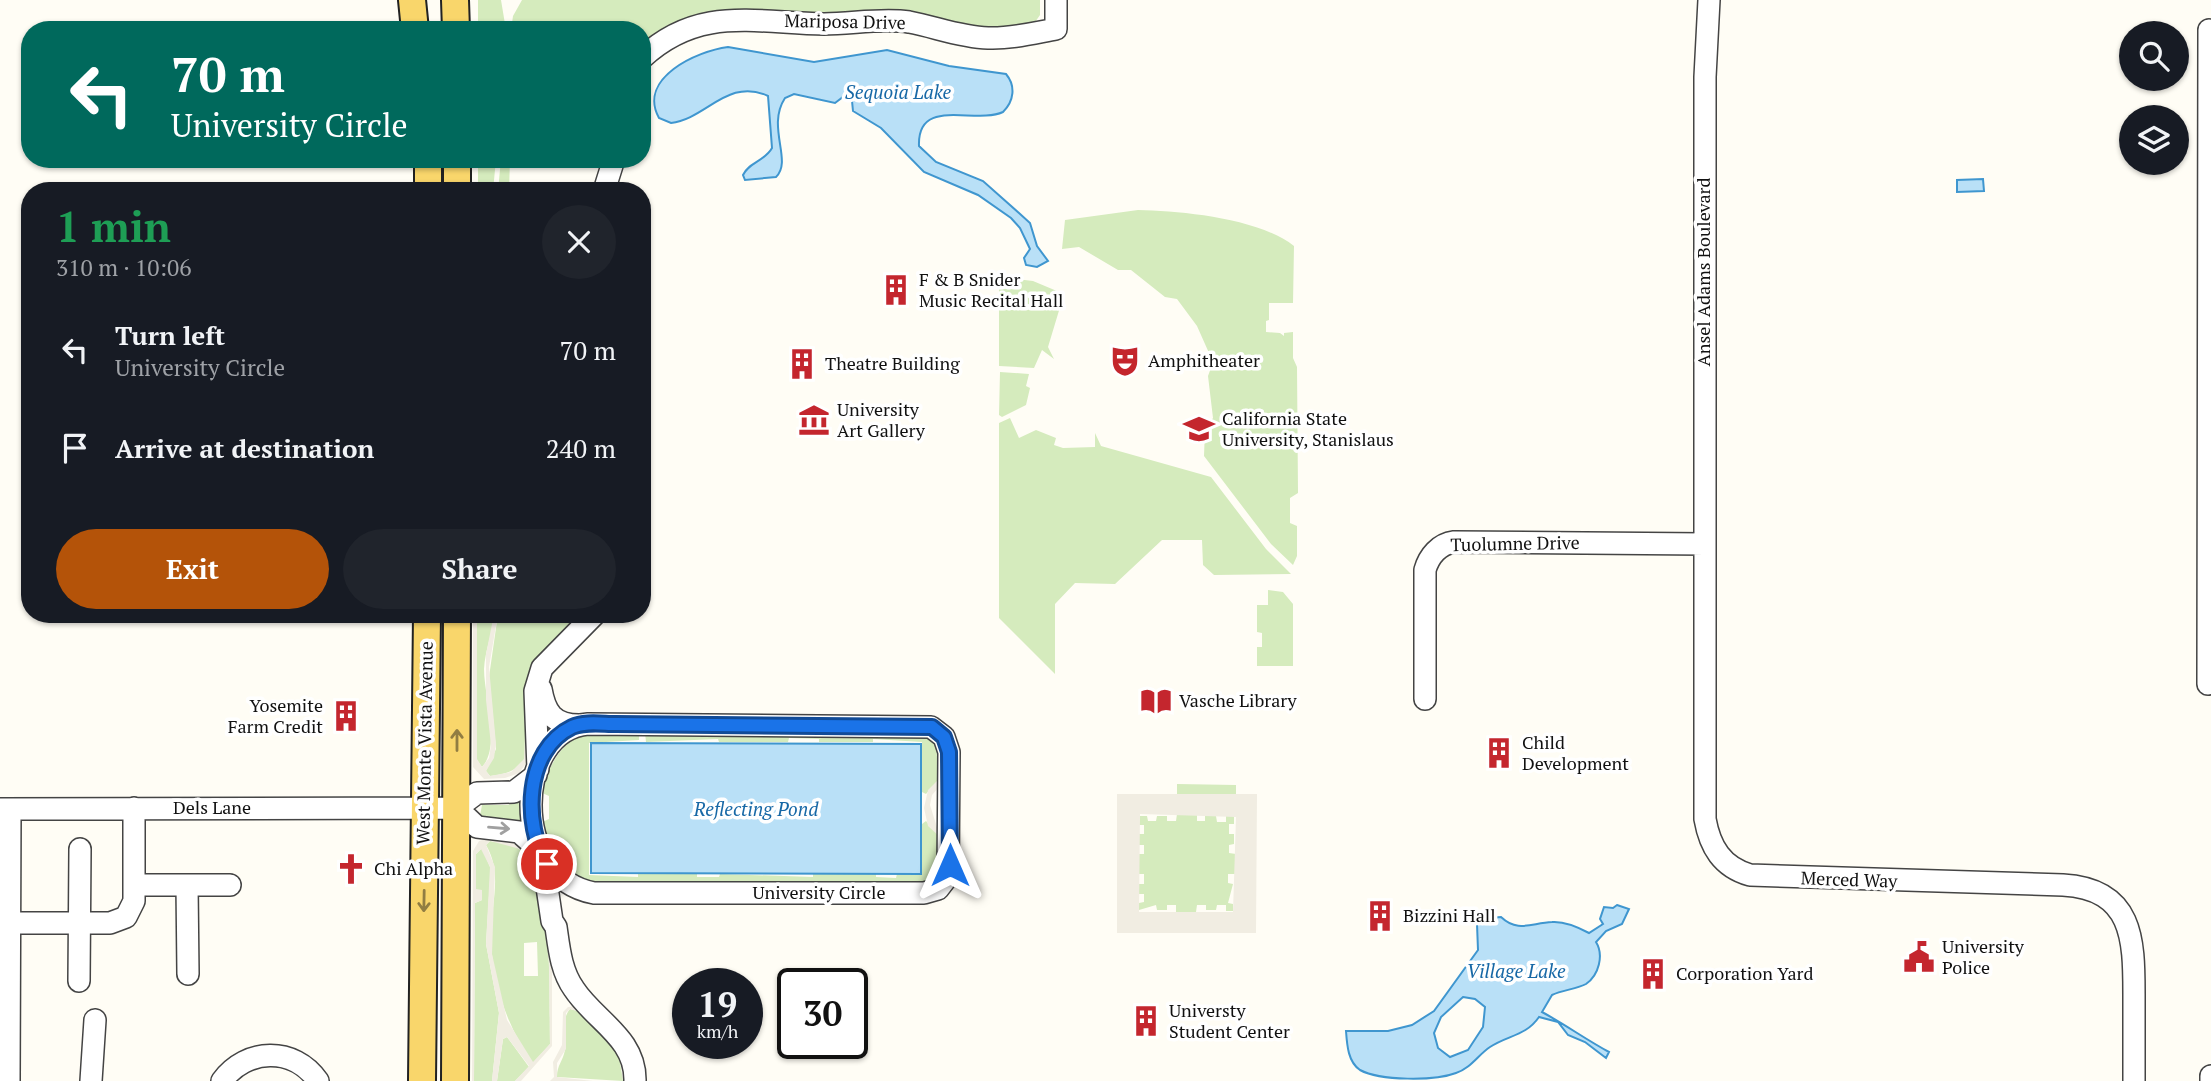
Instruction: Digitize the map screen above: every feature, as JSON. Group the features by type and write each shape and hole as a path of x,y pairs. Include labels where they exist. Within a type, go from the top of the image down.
{"main road":[{"path":"412,0 414,21"},
{"path":"429,0 429,21"},
{"path":"455,0 456,21"},
{"name":"West Monte Vista Avenue","path":"422,1081 426,623"},
{"name":"West Monte Vista Avenue","path":"455,1081 457,623"}],"street":[{"name":"Mariposa Drive","path":"651,51 697,25 736,19 825,24 901,22 965,36 992,38 1056,29 1056,0"},
{"name":"Ansel Adams Boulevard","path":"1705,544 1704,77 1709,0"},
{"path":"2208,684 2210,30"},
{"name":"Tuolumne Drive","path":"1425,699 1425,570 1431,557 1443,545 1454,542 1705,544"},
{"name":"Merced Way","path":"1705,544 1705,819 1711,845 1721,859 1737,872 1750,876 2063,885 2088,888 2100,894 2122,912 2133,940 2134,1081"},
{"path":"556,927 552,921 531,813 537,772 535,691 546,662 586,623"},
{"path":"539,682 545,709 550,716 561,723 579,725"},
{"path":"457,808 477,793 514,792 537,772 559,737 579,725"},
{"name":"University Circle","path":"457,808 477,827 519,832 551,869 571,884 594,893 934,891 945,882 949,871 949,752 941,733 920,725 579,725"},
{"path":"10,923 114,923 123,920 132,910 134,808"},
{"name":"Dels Lane","path":"5,809 457,808"},
{"path":"5,809 10,923 9,1081"},
{"path":"79,981 80,849"},
{"path":"134,885 230,886"},
{"path":"187,885 188,974"},
{"path":"594,893 564,901 558,909 556,927 567,977 576,993 628,1048 635,1081"},
{"path":"91,1081 95,1020"},
{"path":"222,1081 239,1063 264,1055 298,1062 318,1081"}],"green space":[{"path":"478,0 501,0 504,21 478,21"},
{"path":"522,0 1040,0 1040,15 1033,25 1006,29 749,10 651,45 651,21 512,21"},
{"path":"478,168 495,168 494,182 478,182"},
{"path":"500,168 510,168 509,182 499,182"},
{"path":"1138,210 1219,218 1261,229 1294,246 1293,303 1269,303 1269,320 1266,321 1266,332 1284,336 1284,333 1293,332 1293,358 1297,367 1298,493 1290,498 1290,523 1297,526 1297,556 1293,565 1271,544 1204,456 1205,429 1213,418 1208,376 1212,365 1197,326 1177,299 1165,297 1131,270 1118,270 1079,247 1062,249 1065,220"},
{"path":"999,277 1033,281 1064,294 1048,347 1054,359 1042,350 1034,368 999,366"},
{"path":"1000,372 1029,374 1026,386 1030,388 1026,405 1002,417 999,415"},
{"path":"1010,418 1019,438 1036,430 1056,438 1054,445 1063,448 1095,447 1095,433 1101,446 1211,477 1266,549 1291,574 1214,575 1203,565 1202,540 1162,540 1115,584 1075,583 1055,604 1055,674 999,618 999,423"},
{"path":"1268,590 1283,592 1293,604 1293,666 1257,666 1257,647 1262,647 1262,633 1257,632 1257,605 1268,605"},
{"path":"477,623 493,623 484,669 490,747 488,758 482,767 477,760"},
{"path":"497,623 576,623 528,690 524,703 526,755 521,764 509,772 490,776 486,771 496,749 489,677"},
{"path":"639,733 639,740 589,743 589,875 638,877 638,874 697,874 697,877 719,877 720,874 813,877 813,874 876,874 876,877 896,878 897,874 922,874 922,824 926,821 940,837 936,871 920,883 588,884 558,867 540,823 549,819 549,796 540,792 541,787 559,754 567,744 577,738 588,735"},
{"path":"645,733 924,735 936,743 940,756 937,757 937,766 940,766 940,778 926,794 922,792 922,742 873,739 873,742 819,742 819,739 789,738 788,742 719,742 718,739 646,742"},
{"path":"1177,784 1236,785 1236,794 1177,794"},
{"path":"522,801 524,823 480,816 482,805 507,805"},
{"path":"1177,814 1197,814 1197,821 1205,821 1205,816 1216,816 1217,822 1226,822 1226,816 1234,816 1234,824 1229,824 1229,834 1234,834 1234,844 1229,845 1229,853 1236,854 1235,874 1228,874 1228,883 1233,884 1228,903 1233,904 1233,911 1226,911 1226,905 1217,905 1216,910 1206,910 1206,905 1197,905 1196,912 1176,912 1176,905 1167,905 1167,910 1157,910 1156,905 1139,910 1139,903 1144,902 1144,894 1139,894 1139,884 1144,884 1144,874 1137,874 1137,854 1144,854 1144,845 1139,845 1139,834 1144,834 1144,825 1139,825 1140,816 1147,816 1148,821 1156,821 1157,816 1167,816 1167,821 1176,821"},
{"path":"490,841 500,842 525,854 541,891 548,945 550,1044 533,1063 515,1034 497,986 491,935 495,878 486,845","holes":["537,942 538,976 524,976 524,943"]},
{"path":"482,848 490,867 486,944 499,1013 492,1081 474,1081 475,903 482,900 482,890 475,890 476,854"},
{"path":"570,1009 577,1011 618,1050 623,1081 557,1077 565,1050 565,1023"},
{"path":"507,1037 529,1067 515,1081 497,1081 503,1039"}],"shaded area":[{"path":"473,623 477,623 477,759 482,767 489,758 491,745 486,700 486,654 492,623 496,623 489,667 496,744 494,758 486,771 490,776 511,772 524,759 527,692 527,762 519,773 505,778 484,779 473,767"},
{"path":"940,778 940,786 932,795 930,805 940,837 928,826 924,808 928,790"},
{"path":"1117,794 1257,794 1256,933 1117,933","holes":["1140,814 1236,817 1233,912 1139,912"]},
{"path":"494,837 521,845 540,869 552,955 552,1046 521,1081 515,1081 529,1066 507,1037 503,1039 497,1081 492,1081 499,1013 486,944 490,867 481,849 476,854 476,889 482,890 482,900 475,903 472,1081 473,851 479,841","holes":["490,841 520,849 534,867 539,879 537,899 542,903 549,963 550,1044 533,1062 507,1020 492,954 495,867 486,845"]},
{"path":"576,1006 623,1052 627,1081 623,1081 624,1065 618,1050 577,1011 570,1009 566,1013 566,1049 557,1063 557,1077 593,1081 550,1081 554,1077 553,1062 562,1045 563,1012 568,1007"}],"water":[{"name":"Sequoia Lake","path":"728,47 814,62 887,50 949,66 1006,74 1012,93 1010,103 1003,112 978,116 950,115 927,121 921,131 919,146 936,162 983,181 1019,213 1030,223 1037,246 1048,261 1037,267 1026,265 1024,258 1030,249 1020,228 1011,218 978,195 924,172 881,128 853,111 852,101 843,97 835,103 794,94 785,98 778,120 782,162 780,170 776,177 745,180 743,175 746,171 772,148 768,96 754,92 729,95 684,120 671,123 659,118 654,104 656,91 663,79 674,69 701,54"},
{"path":"1983,179 1984,191 1957,192 1957,180"},
{"name":"Reflecting Pond","path":"591,743 921,744 921,874 591,873"},
{"name":"Village Lake","path":"1617,905 1629,909 1622,924 1606,931 1596,942 1600,959 1594,975 1582,986 1552,995 1542,1012 1609,1052 1606,1058 1585,1042 1568,1035 1558,1022 1539,1017 1523,1032 1490,1047 1466,1068 1447,1076 1408,1079 1369,1074 1356,1067 1349,1053 1346,1031 1388,1031 1412,1025 1434,1011 1478,950 1477,924 1487,918 1501,917 1519,926 1562,922 1589,933 1603,924 1600,919 1604,907 1613,908","holes":["1463,997 1475,999 1485,1007 1483,1027 1468,1050 1450,1057 1438,1048 1434,1033 1441,1017"]}],"place":[{"name":"F & B Snider Music Recital Hall","path":"896,290"},
{"name":"Amphitheater","path":"1125,361"},
{"name":"Theatre Building","path":"802,364"},
{"name":"University Art Gallery","path":"814,420"},
{"name":"California State University, Stanislaus","path":"1199,429"},
{"name":"Vasche Library","path":"1156,701"},
{"name":"Yosemite Farm Credit","path":"346,716"},
{"name":"Child Development","path":"1499,753"},
{"name":"Chi Alpha","path":"351,869"},
{"name":"Bizzini Hall","path":"1380,916"},
{"name":"University Police","path":"1919,957"},
{"name":"Corporation Yard","path":"1653,974"},
{"name":"Universty Student Center","path":"1146,1021"}],"route":[{"path":"547,864 537,846 532,828 532,796 540,765 555,742 570,728 588,724 616,724 932,727 944,737 949,752 950,865"}]}
